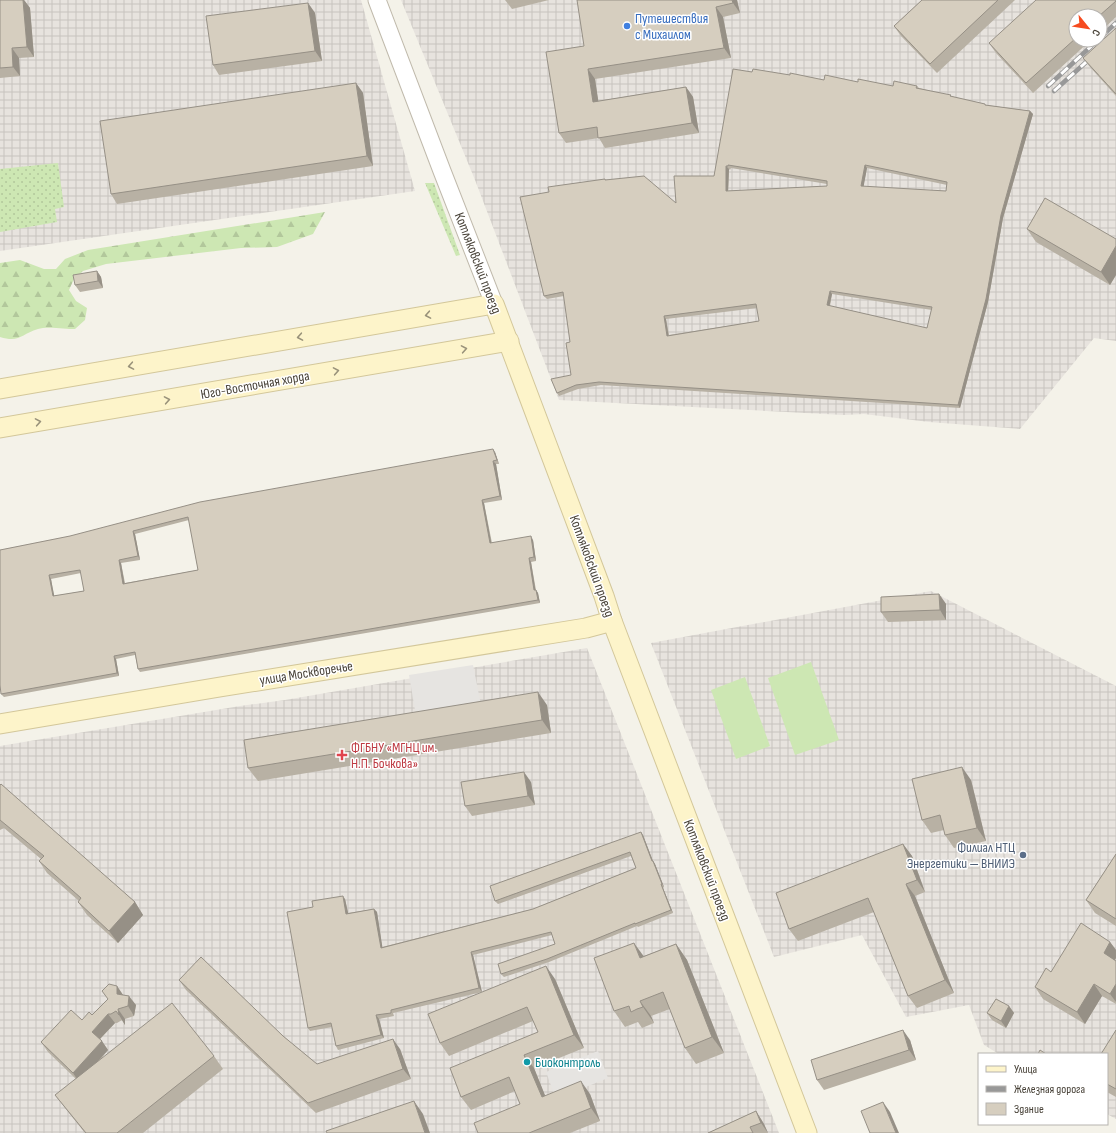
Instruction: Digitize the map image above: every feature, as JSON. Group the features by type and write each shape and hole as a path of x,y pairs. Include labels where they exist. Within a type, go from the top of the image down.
{"main road":[{"name":"Котляковский проезд","path":"494,304 604,596 612,621 807,1133"},
{"path":"0,389 494,304"},
{"name":"Юго-Восточная хорда","path":"0,428 509,341"},
{"name":"улица Москворечье","path":"0,724 220,686 586,628 612,621"}],"street":[{"name":"Котляковский проезд","path":"377,0 494,304"}],"shaded area":[{"path":"0,0 361,0 415,191 0,251"},
{"path":"401,0 1116,0 1116,341 1094,338 1020,429 929,422 864,414 844,415 559,400 475,180"},
{"path":"931,591 1116,686 1116,1119 1108,1115 1108,1053 997,1053 984,1045 969,1005 906,1017 862,935 774,957 651,643"},
{"path":"587,648 779,1133 0,1133 0,746 240,706 285,700"},
{"path":"473,665 481,705 416,716 409,675"},
{"path":"598,1051 608,1078 556,1099 546,1072"}],"green space":[{"path":"58,163 64,207 55,209 57,222 0,232 0,169"},
{"path":"425,183 434,183 460,255 456,256"},
{"path":"325,212 313,234 277,247 241,248 106,264 83,271 74,279 69,290 76,301 87,308 85,320 75,329 42,328 12,339 0,337 0,263 20,260 44,269 56,269 65,259 88,250"},
{"path":"811,662 839,740 795,755 768,678"},
{"path":"745,677 770,746 736,759 711,690"}],"building":[{"path":"0,0 23,0 27,47 12,48 13,67 0,68"},
{"path":"577,0 732,0 733,3 716,7 724,48 588,69 593,102 686,87 692,123 598,138 597,127 559,133 546,52 584,46"},
{"path":"922,0 998,0 930,64 894,26"},
{"path":"1036,0 1116,0 1108,8 1068,8 1068,45 1026,83 989,43"},
{"path":"308,3 315,51 213,65 206,16"},
{"path":"1116,28 1116,94 1083,58 1094,48 1108,48 1108,35"},
{"path":"733,69 752,72 753,69 790,75 790,73 824,80 825,75 858,82 858,79 893,86 894,81 985,105 1030,111 1001,215 986,299 958,405 599,382 576,385 557,393 551,379 571,375 566,343 570,342 563,292 544,296 520,197 549,192 548,187 605,179 644,176 676,203 674,176 714,176","holes":["865,165 947,182 946,191 861,186","726,166 827,181 827,186 726,191","830,291 932,307 927,328 827,305","756,304 759,321 667,336 664,316"]},
{"path":"356,83 367,156 111,194 100,121"},
{"path":"1045,198 1116,239 1116,246 1101,272 1027,229"},
{"path":"97,271 98,281 75,285 73,275"},
{"path":"493,449 497,460 493,461 500,496 482,500 490,543 531,536 534,557 529,558 534,590 536,590 538,600 138,669 135,652 114,656 117,673 1,694 0,550 70,536 200,502","holes":["188,517 198,570 123,584 119,560 138,556 133,531","80,570 84,591 53,596 49,575"]},
{"path":"939,594 940,610 881,612 881,597"},
{"path":"538,692 542,720 248,768 244,740"},
{"path":"962,767 977,828 945,835 940,815 922,820 912,779"},
{"path":"524,772 528,796 465,806 461,782"},
{"path":"1,784 135,902 109,931 78,902 81,898 39,861 44,856 0,820"},
{"path":"641,832 671,910 547,959 501,974 498,964 555,944 551,932 471,952 479,988 391,1010 391,1013 376,1015 381,1035 336,1046 331,1023 308,1028 287,912 313,907 312,901 343,896 346,914 374,909 381,948 533,909 636,868 630,852 495,901 490,886"},
{"path":"903,844 917,880 906,884 945,980 908,996 868,898 789,929 776,893"},
{"path":"1116,854 1116,919 1086,900"},
{"path":"1081,923 1110,942 1104,953 1116,961 1116,984 1110,994 1094,984 1077,1012 1035,987 1046,968 1051,972"},
{"path":"634,943 640,958 676,944 712,1037 685,1048 663,992 640,1001 643,1007 631,1012 629,1006 614,1011 594,958"},
{"path":"201,957 283,1036 317,1064 393,1039 403,1069 308,1103 179,980"},
{"path":"546,966 574,1035 524,1055 542,1097 581,1081 591,1108 529,1133 478,1133 474,1123 520,1104 509,1077 461,1097 450,1068 538,1032 527,1007 440,1043 428,1014"},
{"path":"109,984 117,986 117,994 129,996 128,1006 118,1009 119,1015 116,1011 108,1014 92,1032 102,1041 73,1073 41,1042 71,1010 82,1020 89,1012 92,1015 108,999 102,991"},
{"path":"996,999 1009,1006 1001,1021 987,1013"},
{"path":"172,1003 214,1056 117,1133 86,1133 55,1095"},
{"path":"903,1030 909,1050 817,1080 811,1060"},
{"path":"1116,1030 1116,1089 1108,1085 1108,1053 1102,1053"},
{"path":"414,1101 425,1133 327,1133 326,1131"},
{"path":"883,1102 896,1133 870,1133 861,1111"},
{"path":"756,1111 761,1123 750,1127 753,1133 708,1133"}],"railway":[{"path":"1108,30 1116,23"},
{"path":"1048,86 1089,48"},
{"path":"1054,91 1094,55"}],"place":[{"name":"Путешествия с Михаилом","path":"627,26"},
{"name":"ФГБНУ «МГНЦ им. Н.П. Бочкова»","path":"342,755"},
{"name":"Филиал НТЦ Энергетики — ВНИИЭ","path":"1023,855"},
{"name":"Биоконтроль","path":"527,1062"}]}
